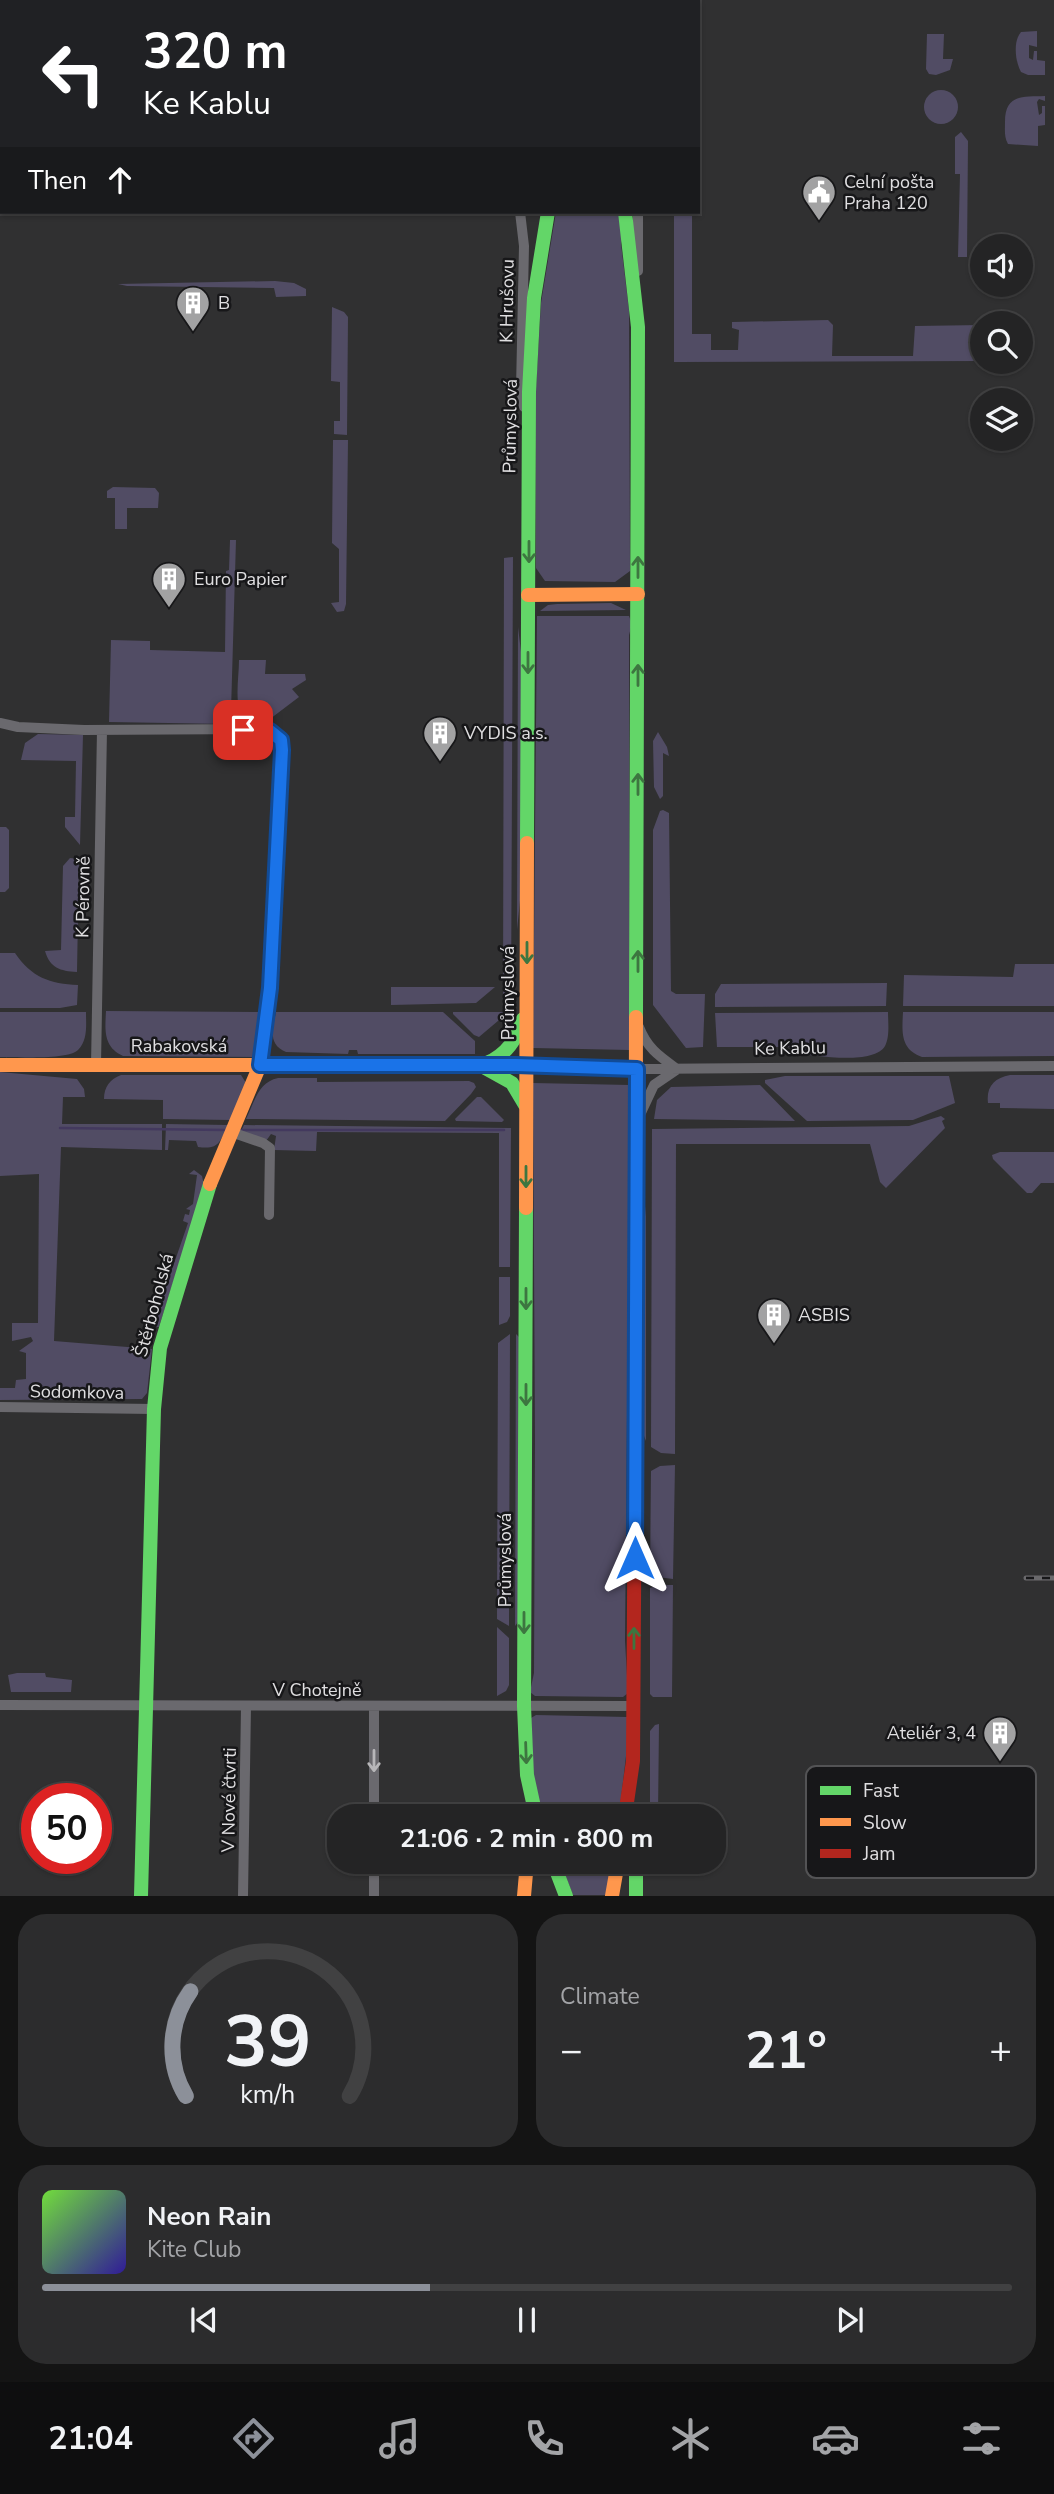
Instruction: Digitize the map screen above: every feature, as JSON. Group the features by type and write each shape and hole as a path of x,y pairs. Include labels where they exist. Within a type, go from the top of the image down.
{"main road":[{"name":"Průmyslová","path":"532,1804 528,1789 524,1706 529,432 532,325 548,214"},
{"path":"625,214 638,327 634,1706 627,1804"},
{"path":"528,595 638,594"},
{"path":"479,1065 500,1057 511,1047 527,1008"},
{"name":"Rabakovská","path":"0,1065 527,1066"},
{"name":"Štěrboholská","path":"141,1895 154,1409 158,1359 164,1330 205,1199 260,1065"},
{"path":"479,1065 512,1083 526,1109"},
{"name":"Ke Kablu","path":"527,1066 637,1069"},
{"path":"528,1789 528,1804"},
{"path":"629,1791 632,1804"},
{"path":"524,1895 526,1874"},
{"path":"558,1874 566,1895"},
{"path":"612,1895 616,1874"},
{"path":"635,1874 636,1895"}],"street":[{"name":"K Hrušovu","path":"520,214 524,246 521,389 529,432"},
{"path":"638,327 639,214"},
{"path":"0,723 18,727 102,730"},
{"name":"Štěrboholská","path":"102,730 264,729 281,740 278,865 270,988 260,1065"},
{"name":"K Pérovně","path":"96,1065 102,730"},
{"path":"636,1124 648,1094 654,1086 677,1069 648,1046 637,1022"},
{"name":"Ke Kablu","path":"637,1069 1054,1066"},
{"path":"231,1132 270,1148 269,1215"},
{"name":"Sodomkova","path":"0,1407 154,1409"},
{"name":"V Chotejně","path":"0,1705 634,1706"},
{"name":"V Nové čtvrti","path":"243,1895 246,1706"},
{"path":"374,1706 374,1804"},
{"path":"374,1874 374,1895"}],"shaded area":[{"path":"1037,31 1037,47 1029,45 1029,58 1033,60 1034,51 1037,51 1037,60 1045,61 1045,75 1028,75 1021,72 1019,67 1016,57 1017,40 1021,32"},
{"path":"927,34 944,34 943,59 953,59 950,70 936,75 929,74 926,69"},
{"path":"941,90 953,95 958,107 953,119 941,124 929,119 924,107 929,95"},
{"path":"1045,96 1045,101 1039,99 1037,102 1039,115 1042,113 1042,106 1045,106 1045,125 1038,126 1038,146 1008,144 1005,128 1008,106 1017,98"},
{"path":"961,132 968,141 967,257 958,257 960,174 955,174 955,137"},
{"path":"556,214 618,214 623,234 621,244 629,310 630,571 615,582 545,581 536,568 535,403 541,303"},
{"path":"674,214 692,214 692,334 711,334 711,350 738,350 739,330 732,328 732,322 828,320 833,325 832,356 913,356 915,326 970,325 970,361 674,362"},
{"path":"275,281 294,283 306,289 306,296 276,297 274,288 118,284"},
{"path":"332,307 344,312 348,317 347,435 334,434 334,421 340,421 340,382 331,381"},
{"path":"333,440 348,440 346,604 344,611 337,612 331,603 339,602 339,549 332,543"},
{"path":"113,487 155,488 159,493 158,508 127,508 127,529 115,529 115,498 107,498 107,491"},
{"path":"230,540 236,540 231,711 227,711 226,724 109,722 111,640 150,641 150,650 225,652 226,571 229,570"},
{"path":"513,557 511,1006 503,1002 504,558"},
{"path":"611,603 626,610 540,611 548,605"},
{"path":"537,616 629,616 632,624 629,635 630,1050 533,1048"},
{"path":"518,627 522,660 521,891 517,930"},
{"path":"239,660 266,660 265,674 305,674 306,680 292,689 299,697 266,722 245,722 238,700"},
{"path":"658,732 669,756 663,753 663,796 660,799 654,787 653,741"},
{"path":"38,734 83,735 80,845 65,827 65,817 75,817 76,761 21,760 25,743"},
{"path":"660,811 669,813 671,991 676,994 705,994 703,1047 686,1048 653,1005 653,830"},
{"path":"0,827 9,830 9,888 5,892 0,892"},
{"path":"70,858 79,859 77,972 56,968 45,951 61,950 63,866"},
{"path":"0,953 15,953 28,968 42,978 78,985 77,1005 60,1008 0,1008"},
{"path":"1015,964 1054,964 1054,1006 903,1006 904,975 1013,977"},
{"path":"887,983 886,1006 715,1007 715,994 721,984"},
{"path":"391,987 495,987 476,1003 391,1005"},
{"path":"106,1011 261,1012 255,1057 123,1056 109,1043"},
{"path":"0,1012 86,1012 86,1032 83,1042 73,1053 42,1057 0,1057"},
{"path":"276,1012 443,1012 475,1041 475,1054 358,1054 357,1050 349,1050 348,1054 286,1052 276,1045 274,1040"},
{"path":"453,1012 504,1012 505,1015 479,1037"},
{"path":"888,1012 887,1042 878,1052 868,1056 814,1056 792,1053 790,1047 717,1047 715,1013"},
{"path":"903,1012 1054,1012 1054,1056 922,1057 906,1045"},
{"path":"0,1072 77,1079 84,1089 85,1097 63,1097 62,1124 162,1124 162,1150 61,1147 54,1341 152,1349 147,1393 142,1399 0,1400 0,1388 15,1388 16,1380 26,1379 26,1353 19,1351 33,1341 31,1337 12,1341 12,1323 38,1323 39,1174 0,1176"},
{"path":"121,1075 241,1075 246,1083 231,1120 163,1119 163,1100 104,1099 108,1084"},
{"path":"1010,1075 1054,1075 1054,1109 1000,1108 1000,1103 988,1103 988,1092 992,1084"},
{"path":"785,1076 949,1076 955,1103 913,1120 807,1121 765,1083 765,1080"},
{"path":"317,1078 317,1082 469,1081 476,1087 445,1121 246,1119 261,1089 271,1080"},
{"path":"533,1083 630,1085 625,1641 628,1693 623,1697 535,1696 530,1692 534,1673"},
{"path":"760,1085 795,1121 654,1119 657,1100 671,1087"},
{"path":"477,1097 481,1097 504,1120 456,1121"},
{"path":"941,1116 945,1119 942,1121 945,1128 886,1188 880,1182 870,1144 676,1144 675,1454 661,1453 651,1447 652,1129 909,1126"},
{"path":"166,1124 228,1125 215,1146 205,1148 198,1147 196,1141 169,1140 168,1150 165,1150"},
{"path":"244,1125 511,1128 510,1267 499,1267 499,1133 317,1132 316,1151 274,1150 276,1136 271,1134 266,1141 241,1131"},
{"path":"1000,1152 1054,1152 1054,1183 1041,1183 1032,1193 1027,1193 993,1159 992,1155"},
{"path":"194,1170 202,1176 204,1185 159,1327 156,1327 158,1310 188,1223 183,1221 185,1214 189,1215 190,1210 186,1209 193,1204 197,1175 189,1174"},
{"path":"646,1206 646,1441 641,1428 642,1247"},
{"path":"499,1277 510,1277 510,1316 507,1322 499,1325"},
{"path":"510,1334 509,1626 497,1619 498,1343"},
{"path":"516,1334 519,1337 518,1622 515,1626"},
{"path":"675,1465 673,1579 650,1576 651,1471 660,1466"},
{"path":"673,1585 672,1697 653,1697 650,1694 650,1588"},
{"path":"497,1627 509,1638 509,1685 506,1691 497,1696"},
{"path":"45,1673 46,1677 72,1680 71,1692 11,1692 8,1675"},
{"path":"536,1715 627,1717 628,1739 620,1804 539,1804 534,1785 531,1718"},
{"path":"659,1724 658,1804 650,1804 650,1731"},
{"path":"565,1874 611,1874 607,1895 573,1895"}],"waterway":[{"path":"60,1128 226,1130"},
{"path":"241,1130 504,1130"}],"railway":[{"path":"1026,1578 1054,1578"}],"traffic: fast":[{"path":"527,843 529,392 534,298 548,214"},
{"path":"625,214 638,327 636,1017"},
{"path":"487,1063 510,1046 523,1019"},
{"path":"461,1065 637,1069"},
{"path":"485,1068 512,1083 525,1105"},
{"path":"141,1896 154,1409 160,1348 210,1184"},
{"path":"526,1208 524,1706 527,1775 533,1804"},
{"path":"558,1874 566,1896"},
{"path":"636,1874 636,1896"}],"traffic: slow":[{"path":"528,595 638,594"},
{"path":"526,1208 527,843"},
{"path":"635,1448 636,1017"},
{"path":"0,1065 461,1065"},
{"path":"210,1184 260,1065"},
{"path":"524,1896 526,1874"},
{"path":"612,1896 616,1874"}],"traffic: jam":[{"path":"627,1804 633,1761 635,1448"}],"place":[{"name":"Celní pošta Praha 120","path":"819,222"},
{"name":"B","path":"193,333"},
{"name":"Euro Papier","path":"169,609"},
{"name":"VYDIS a.s.","path":"440,763"},
{"name":"ASBIS","path":"774,1345"},
{"name":"Ateliér 3, 4","path":"1000,1763"}],"route":[{"path":"243,730 270,731 281,740 282,750 270,988 260,1065 516,1065 637,1069 635,1558"}]}
